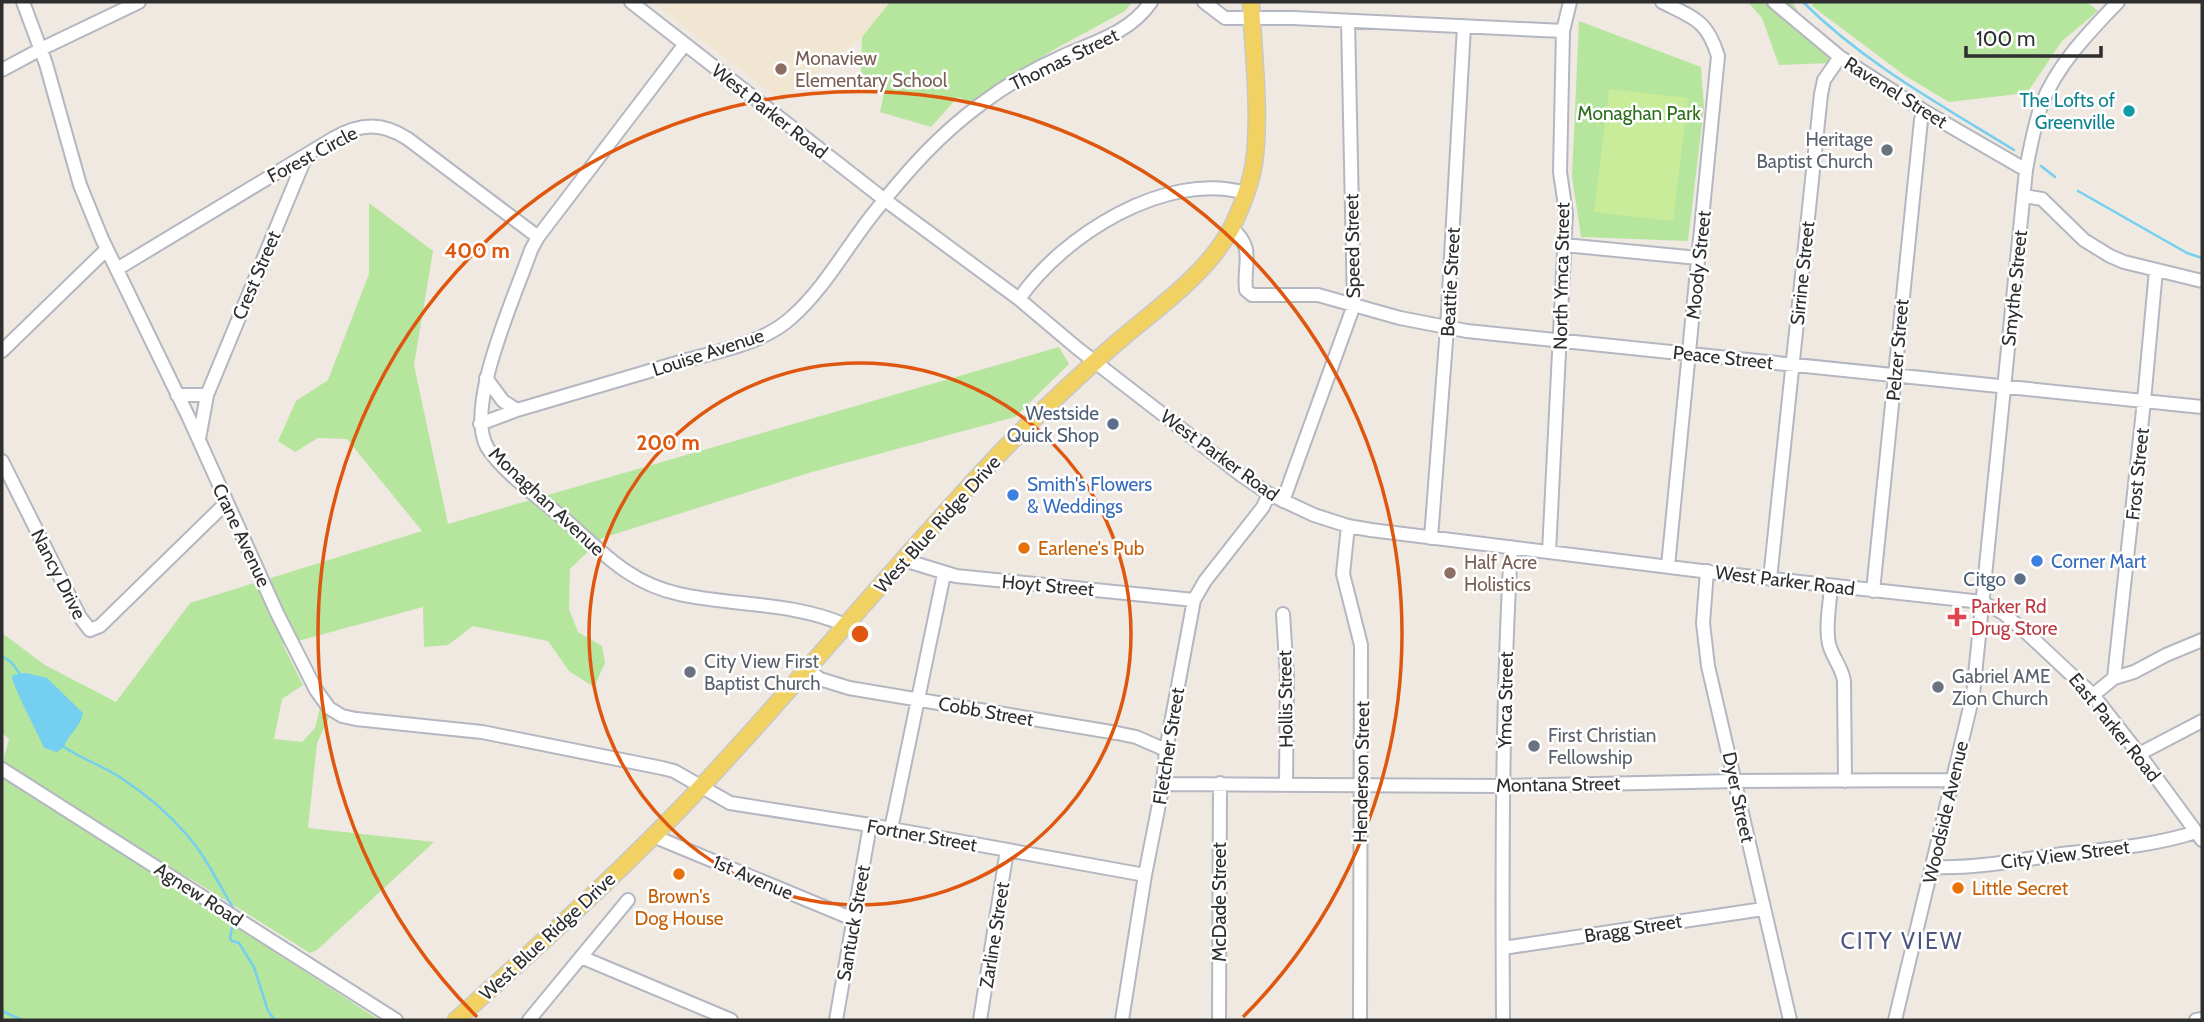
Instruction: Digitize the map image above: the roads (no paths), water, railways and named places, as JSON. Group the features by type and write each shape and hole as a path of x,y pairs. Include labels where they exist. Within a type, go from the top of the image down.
{"main road":[{"name":"West Blue Ridge Drive","path":"456,1020 581,906 702,786 1001,453 1095,361 1200,269 1231,228 1252,174 1256,135 1252,10"}],"street":[{"name":"Crane Avenue","path":"23,2 40,49 80,185 107,249 277,613 316,690 329,708 335,713 356,719 526,739 674,771 702,786"},
{"path":"2,70 139,2"},
{"name":"West Parker Road","path":"631,2 885,200 1019,299 1241,475 1269,494 1314,515 1348,526 1431,538 1982,602"},
{"name":"Thomas Street","path":"885,200 932,144 982,103 1041,66 1106,39 1129,26 1152,2"},
{"path":"1204,2 1225,19 1252,10 1348,21 1563,31"},
{"name":"North Ymca Street","path":"1549,552 1566,214 1560,172 1563,31 1570,2"},
{"name":"Moody Street","path":"1662,2 1698,21 1712,35 1718,56 1668,566"},
{"name":"Ravenel Street","path":"1774,2 1840,57 1924,111 2026,170"},
{"name":"Smythe Street","path":"1982,602 2026,170 2035,124 2051,85 2076,48 2116,3"},
{"name":"Speed Street","path":"1283,501 1354,305 1348,21"},
{"name":"Beattie Street","path":"1431,538 1447,328 1464,26"},
{"name":"Monaghan Avenue","path":"685,44 538,237 531,250 486,378 480,424 482,436 494,457 616,565 636,579 678,594 788,610 832,619 845,625"},
{"name":"Sirrine Street","path":"1770,579 1821,94 1824,80 1840,57"},
{"name":"Pelzer Street","path":"1873,591 1912,196 1924,111"},
{"name":"Forest Circle","path":"117,269 334,138 356,127 369,125 388,128 408,139 538,237"},
{"name":"Crest Street","path":"198,442 207,395 306,156"},
{"path":"1019,299 1065,248 1084,234 1126,211 1166,196 1204,188 1226,188 1245,193"},
{"path":"2024,196 2042,199 2098,250 2124,262 2202,281"},
{"name":"Louise Avenue","path":"480,424 517,410 727,348 773,331 812,297 885,200"},
{"name":"Peace Street","path":"1231,228 1243,237 1246,246 1245,285 1249,293 1258,296 1314,294 1447,328 2202,407"},
{"path":"1564,246 1698,257"},
{"path":"2,351 107,249"},
{"name":"Frost Street","path":"2114,678 2144,401 2155,270"},
{"path":"486,378 503,401 517,410"},
{"path":"177,395 207,395"},
{"name":"Nancy Drive","path":"2,461 80,617 90,630 100,626 227,502"},
{"name":"Fletcher Street","path":"1122,1020 1145,875 1163,784 1166,750 1194,600 1205,581 1263,507 1269,494"},
{"name":"Henderson Street","path":"1348,526 1343,575 1361,645 1360,1020"},
{"name":"Ymca Street","path":"1503,1020 1503,786 1511,547"},
{"name":"Hoyt Street","path":"904,560 944,573 1194,600"},
{"name":"Dyer Street","path":"1707,571 1703,623 1705,650 1790,1020"},
{"path":"891,829 944,573"},
{"path":"1831,586 1828,637 1844,681 1845,781"},
{"name":"East Parker Road","path":"1982,602 2003,613 2093,695 2199,836"},
{"name":"Woodside Avenue","path":"1895,1020 1973,695 1982,602"},
{"name":"Hollis Street","path":"1283,614 1287,677 1286,783"},
{"path":"2093,695 2114,678 2134,672 2202,640"},
{"name":"Cobb Street","path":"808,670 820,679 849,688 1116,733 1136,737 1166,750"},
{"path":"2139,754 2202,721"},
{"name":"Agnew Road","path":"2,769 396,1020"},
{"name":"Montana Street","path":"1163,784 1360,783 1503,786 1953,780"},
{"name":"McDade Street","path":"1219,1020 1220,783"},
{"name":"Fortner Street","path":"702,786 730,803 870,825 1145,875"},
{"name":"Santuck Street","path":"836,1020 870,825"},
{"name":"1st Avenue","path":"653,836 853,919"},
{"name":"City View Street","path":"1932,867 1981,865 2199,836"},
{"name":"Zarline Street","path":"980,1020 1007,850"},
{"path":"529,1020 628,900"},
{"name":"Bragg Street","path":"1503,948 1763,909"},
{"path":"581,957 731,1020"},
{"path":"2196,1020 2202,1019"}],"water":[{"path":"26,673 47,678 83,713 64,747 57,752 44,748 16,688 12,675"}],"waterway":[{"path":"1803,2 1851,45 1877,64 2014,150"},
{"path":"2041,166 2055,177"},
{"path":"2078,191 2187,253 2202,258"},
{"path":"2,656 11,662 20,674"},
{"path":"64,747 121,778 171,818 200,852 235,911"},
{"path":"233,923 230,938 239,943 254,967 268,1011 275,1020"},
{"path":"2,1011 22,1020"}],"place":[{"name":"Monaview Elementary School","path":"781,69"},
{"name":"The Lofts of Greenville","path":"2129,111"},
{"name":"Heritage Baptist Church","path":"1887,150"},
{"name":"Westside Quick Shop","path":"1113,424"},
{"name":"Smith's Flowers & Weddings","path":"1013,495"},
{"name":"Earlene's Pub","path":"1024,548"},
{"name":"Corner Mart","path":"2037,561"},
{"name":"Half Acre Holistics","path":"1450,573"},
{"name":"Citgo","path":"2020,579"},
{"name":"Parker Rd Drug Store","path":"1957,617"},
{"name":"City View First Baptist Church","path":"690,672"},
{"name":"Gabriel AME Zion Church","path":"1938,687"},
{"name":"First Christian Fellowship","path":"1534,746"},
{"name":"Brown's Dog House","path":"679,874"},
{"name":"Little Secret","path":"1958,888"}],"district":[{"name":"CITY VIEW","path":"1902,941"}],"park label":[{"name":"Monaghan Park","path":"1639,113"}]}
